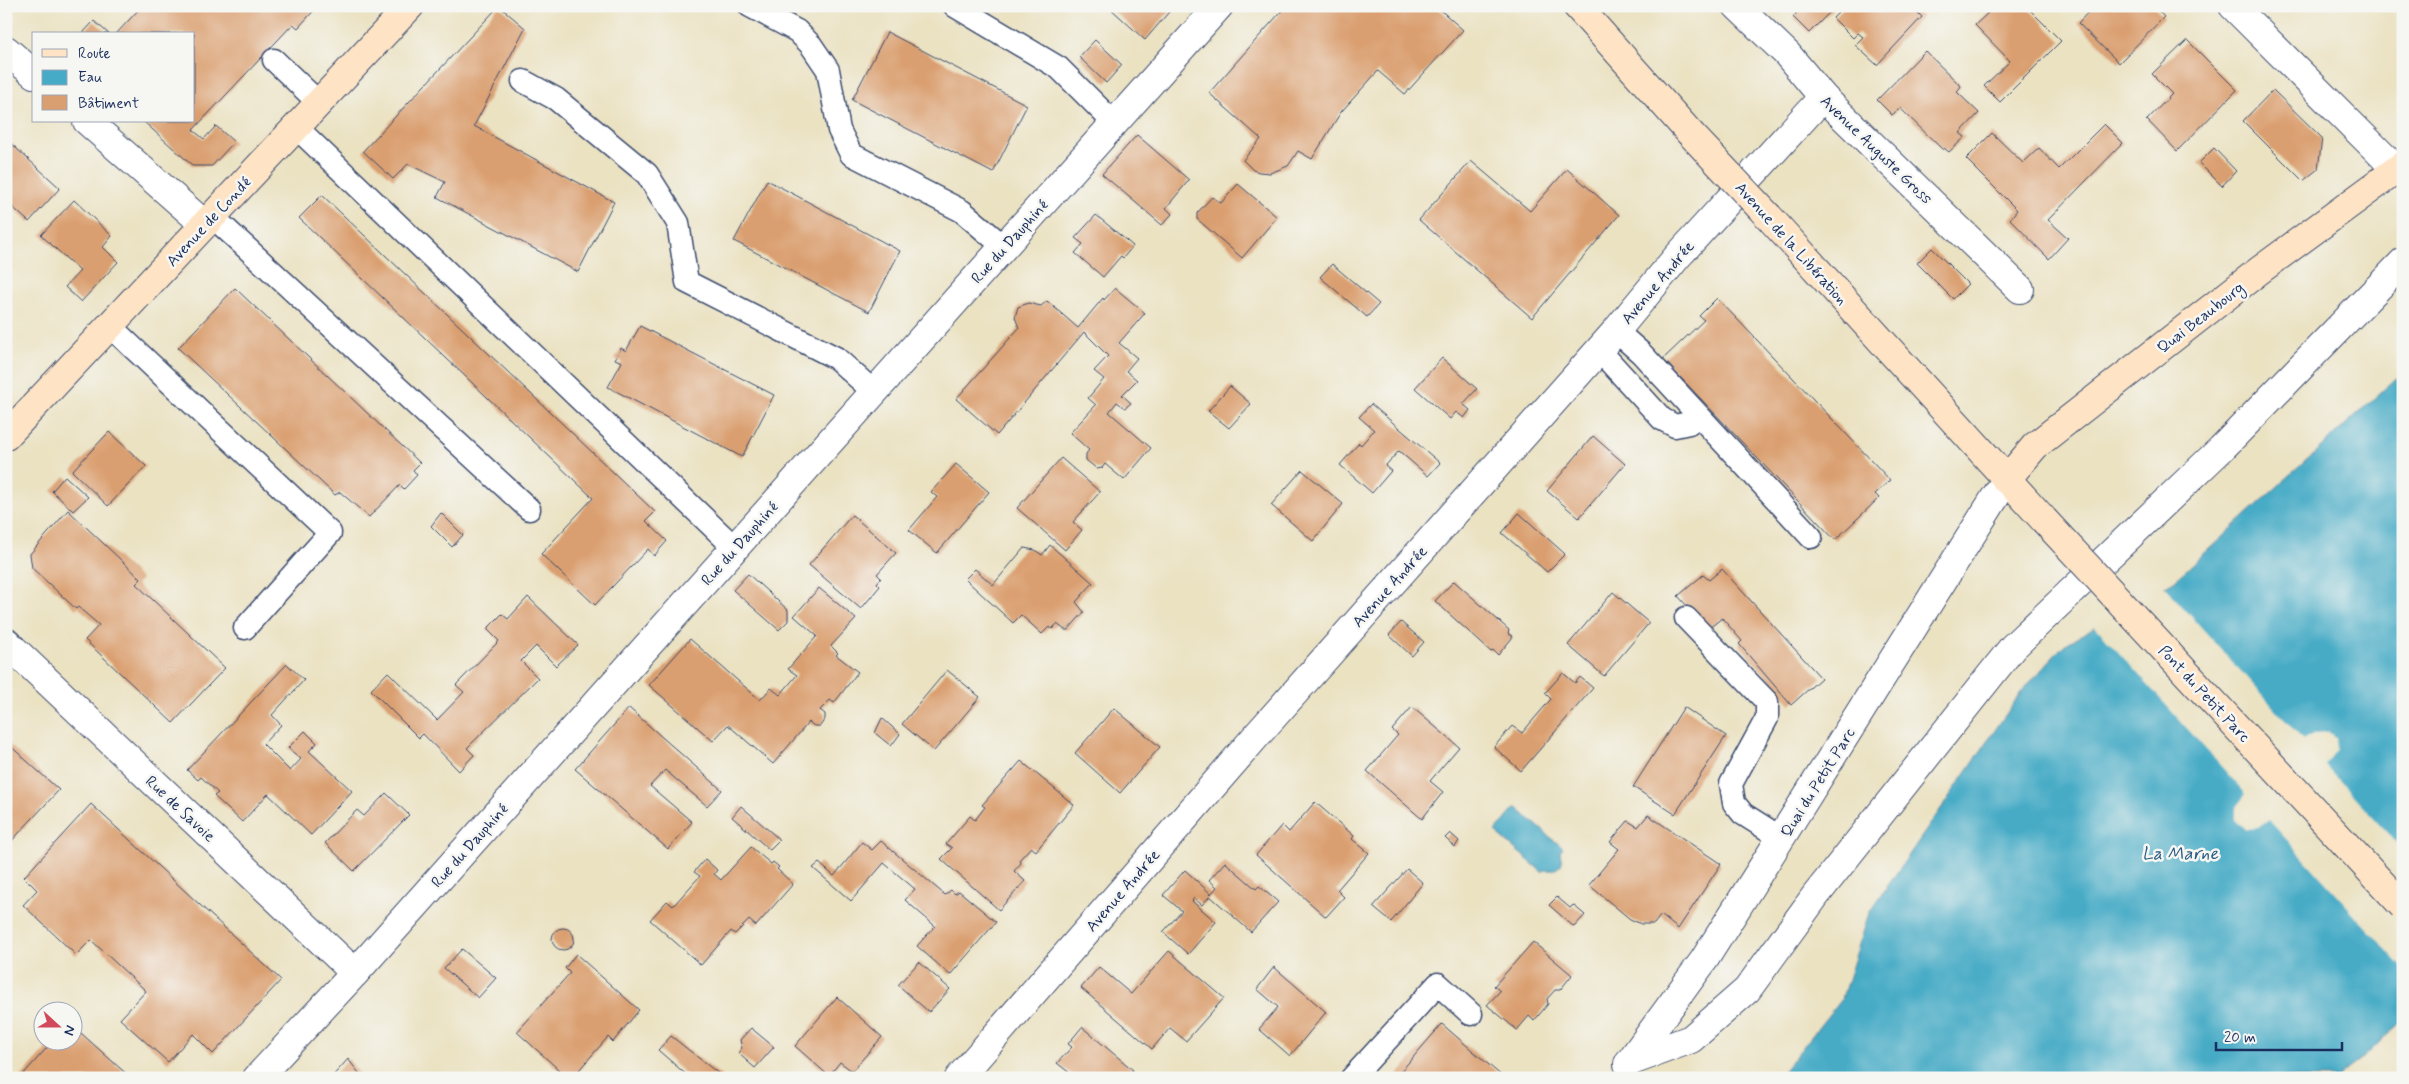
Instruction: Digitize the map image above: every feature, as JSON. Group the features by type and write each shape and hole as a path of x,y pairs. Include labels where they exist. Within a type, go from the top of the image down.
{"main road":[{"name":"Avenue de Condé","path":"6,436 111,327 208,220 410,6"},
{"name":"Avenue de la Libération","path":"1577,6 1689,132 1769,217 2006,480"},
{"name":"Quai Beaubourg","path":"2006,480 2035,446 2260,270 2400,168"},
{"name":"Pont du Petit Parc","path":"2006,480 2403,906"}],"street":[{"name":"Rue du Dauphiné","path":"257,1078 355,973 1219,6"},
{"name":"Avenue Auguste Gross","path":"1737,6 1787,54 1823,97 2020,289"},
{"path":"2233,6 2400,168"},
{"path":"6,50 32,72"},
{"name":"Avenue Andrée","path":"959,1078 1258,734 1607,341 1677,257 1823,97"},
{"path":"88,122 208,220"},
{"path":"1624,1070 1691,1040 1747,990 1816,895 2013,647 2221,449 2403,262"},
{"name":"Quai du Petit Parc","path":"1624,1070 1704,960 2006,480"},
{"name":"Rue de Savoie","path":"6,642 355,973"}],"lane":[{"path":"750,6 797,31 828,70 839,130 851,154 962,211 1004,247"},
{"path":"955,6 1059,68 1114,123"},
{"path":"274,60 319,103"},
{"path":"523,81 556,99 647,174 678,223 687,282 836,358 874,392"},
{"path":"296,127 735,548"},
{"path":"208,220 529,509"},
{"path":"111,327 330,533 245,628"},
{"path":"1607,341 1662,419 1675,426 1689,423"},
{"path":"1607,341 1641,353 1811,536"},
{"path":"1686,618 1767,702 1767,718 1731,784 1734,803 1743,814 1781,838"},
{"path":"1352,1078 1438,984 1471,1014"}],"water":[{"name":"La Marne","path":"2403,372 2403,1020 2363,1058 2336,1078 1778,1078 1842,998 1869,913 2022,691 2064,645 2174,581"},
{"path":"1516,807 1563,848 1560,852 1562,863 1557,869 1542,872 1495,832"}],"pier":[{"path":"2163,585 2303,740 2316,733 2328,732 2336,737 2337,749 2325,765 2403,849 2403,968 2269,820 2258,828 2247,829 2235,821 2235,808 2246,794 2094,625"}],"building":[{"path":"142,6 318,6 298,28 293,24 193,130 204,139 216,126 234,142 212,166 193,166 144,122 195,122 195,32 118,32"},
{"path":"499,6 525,28 474,126 614,202 578,272 437,197 445,182 408,164 393,179 363,151"},
{"path":"1108,6 1174,6 1145,40"},
{"path":"1286,6 1436,6 1463,30 1405,94 1378,71 1341,112 1312,159 1298,151 1288,166 1270,173 1259,172 1253,170 1243,160 1261,139 1209,93"},
{"path":"1803,6 1836,6 1809,33 1793,17"},
{"path":"1845,6 1911,6 1922,17 1877,65 1855,45 1863,37 1858,33 1853,38 1833,18"},
{"path":"1985,6 2026,6 2061,41 2000,102 1984,86 2010,61 1975,25 1990,11"},
{"path":"2094,6 2154,6 2164,17 2119,63 2078,23"},
{"path":"94,21 107,32 84,32"},
{"path":"887,32 1027,105 993,173 852,100"},
{"path":"1095,40 1122,65 1106,83 1079,57"},
{"path":"2187,40 2237,90 2177,151 2147,120 2172,94 2152,74"},
{"path":"1925,51 1961,86 1957,92 1979,113 1960,133 1965,137 1949,152 1944,148 1943,150 1900,108 1892,115 1877,100"},
{"path":"2273,90 2322,138 2318,169 2303,181 2243,121"},
{"path":"2104,124 2123,143 2048,220 2068,238 2049,259 2010,219 2017,210 1966,159 1992,133 2023,163 2039,148 2059,169"},
{"path":"1137,135 1189,180 1166,208 1172,214 1162,225 1102,174"},
{"path":"6,139 60,188 29,222 6,201"},
{"path":"2214,148 2236,171 2222,186 2199,163"},
{"path":"1471,161 1530,211 1567,169 1619,215 1532,318 1419,220"},
{"path":"767,180 900,251 869,312 734,241"},
{"path":"1238,184 1277,217 1242,258 1197,219 1197,213 1212,197 1221,203"},
{"path":"322,195 655,512 646,521 667,541 654,556 648,549 595,605 541,554 593,498 299,218"},
{"path":"74,200 112,236 103,247 118,262 81,302 65,287 80,271 41,235"},
{"path":"1096,215 1133,246 1123,258 1121,256 1103,277 1075,253 1083,244 1075,238"},
{"path":"1932,248 1968,284 1953,299 1917,263"},
{"path":"1332,264 1379,304 1367,317 1320,277"},
{"path":"235,288 420,463 413,470 417,475 404,489 400,485 369,517 340,492 335,495 178,348"},
{"path":"1115,288 1145,313 1119,343 1137,358 1126,371 1137,380 1122,395 1131,403 1125,408 1117,402 1109,412 1151,448 1124,480 1105,464 1102,468 1097,469 1086,460 1086,454 1089,450 1070,433 1096,405 1088,398 1104,379 1094,371 1108,356 1084,332 997,435 956,399 1019,328 1015,317 1018,307 1028,303 1041,306 1047,301 1078,328 1103,298 1104,300"},
{"path":"1717,298 1890,480 1875,494 1879,498 1835,540 1663,359 1704,320 1699,316"},
{"path":"640,326 774,395 742,457 608,387 622,362 615,359 621,348 626,351"},
{"path":"1442,358 1477,389 1463,404 1470,410 1464,418 1456,412 1450,419 1415,388"},
{"path":"1230,386 1251,404 1229,428 1208,411"},
{"path":"1371,404 1440,463 1428,476 1399,451 1385,466 1391,471 1372,493 1340,465 1359,443 1361,445 1374,430 1359,417"},
{"path":"109,432 146,466 108,506 72,471"},
{"path":"1593,436 1625,464 1579,518 1547,491"},
{"path":"1061,458 1100,492 1073,522 1082,530 1065,550 1017,508"},
{"path":"956,464 989,492 937,553 909,530 937,497 931,492"},
{"path":"1302,470 1343,504 1313,541 1271,505"},
{"path":"65,476 88,497 73,511 52,491"},
{"path":"68,510 141,579 136,584 225,668 173,723 85,640 99,625 78,607 76,609 32,568 30,554"},
{"path":"441,513 463,535 452,547 431,526"},
{"path":"1519,513 1565,554 1547,572 1502,533"},
{"path":"852,515 896,553 877,574 881,578 877,583 880,586 861,609 809,565"},
{"path":"1050,545 1093,583 1076,602 1084,612 1068,630 1057,624 1052,629 1049,627 1042,634 1021,615 1013,623 965,579 975,569 993,585 1024,548 1035,550 1042,555"},
{"path":"1722,569 1821,678 1791,705 1739,644 1742,641 1722,618 1708,629 1678,596 1703,575 1709,580"},
{"path":"748,574 788,610 788,621 779,630 733,590"},
{"path":"1454,581 1509,630 1508,633 1513,637 1498,655 1493,650 1491,652 1435,601"},
{"path":"819,588 856,619 831,646 838,653 836,655 858,672 834,703 830,700 820,710 825,714 825,719 820,726 814,726 809,722 773,764 728,725 713,741 649,685 690,639 760,700 771,688 780,695 797,675 788,669 817,636 794,616"},
{"path":"1613,592 1649,623 1604,676 1568,645"},
{"path":"528,597 578,645 556,666 536,646 521,661 538,678 467,748 474,755 459,771 423,734 419,738 371,690 388,672 437,720 464,692 456,685 499,641 487,629 502,614 508,619"},
{"path":"1401,622 1424,642 1412,656 1389,635"},
{"path":"287,664 304,680 272,715 281,725 263,744 290,771 301,759 288,748 305,731 317,743 309,751 352,791 311,835 268,794 242,822 214,796 218,793 201,777 198,780 187,770"},
{"path":"947,670 980,697 934,751 902,724"},
{"path":"1563,673 1575,683 1580,677 1593,688 1521,771 1494,747 1512,726 1522,733 1551,699 1545,693"},
{"path":"1412,707 1459,747 1430,781 1443,792 1422,819 1367,771 1398,735 1392,730"},
{"path":"1684,707 1726,736 1675,814 1633,787"},
{"path":"629,708 722,790 707,806 665,770 650,786 692,822 668,849 575,769"},
{"path":"1114,708 1160,747 1120,793 1075,753"},
{"path":"882,718 900,734 891,746 875,733"},
{"path":"6,742 59,790 6,847"},
{"path":"1021,761 1074,805 1036,851 1031,847 1019,860 1021,863 1014,871 1025,881 999,910 941,859 952,848 946,844 970,816 975,820 985,807 982,805"},
{"path":"386,793 409,815 354,871 325,843 357,810 364,816"},
{"path":"1315,802 1354,836 1352,839 1369,853 1337,890 1344,897 1326,917 1256,855 1282,825 1289,832"},
{"path":"91,804 281,980 213,1054 193,1034 168,1062 120,1019 146,991 91,940 76,955 23,905 37,890 24,877"},
{"path":"741,806 780,840 770,850 732,817"},
{"path":"1648,815 1721,864 1678,929 1661,915 1654,924 1641,924 1630,919 1589,885 1619,849 1610,842 1628,821 1638,827"},
{"path":"1450,833 1459,841 1455,847 1445,838"},
{"path":"881,841 945,895 951,890 955,894 959,891 996,922 950,975 917,946 935,926 905,900 915,889 884,863 851,901 813,868 819,863 834,876 862,842 872,850"},
{"path":"751,847 771,864 773,862 779,867 777,869 793,884 756,926 749,920 735,934 731,931 701,965 650,920 667,901 673,906 700,876 694,872 705,859 717,870 714,874 721,880"},
{"path":"1225,862 1256,889 1259,886 1278,902 1251,932 1210,896 1202,905 1194,898 1192,901 1216,922 1188,954 1163,932 1182,911 1163,895 1185,870 1211,894 1217,887 1209,880"},
{"path":"1407,869 1423,883 1391,922 1373,907"},
{"path":"1557,897 1570,908 1573,905 1585,915 1574,927 1549,905"},
{"path":"563,928 571,931 574,939 571,947 563,950 555,947 552,939 555,931"},
{"path":"1533,942 1572,975 1560,990 1555,990 1547,999 1548,1004 1534,1021 1529,1016 1517,1030 1487,1005 1500,991 1494,986"},
{"path":"462,949 496,978 478,998 444,968"},
{"path":"1169,951 1224,998 1186,1041 1170,1028 1152,1049 1081,988 1099,967 1131,994"},
{"path":"576,954 639,1010 613,1042 608,1037 572,1078 568,1078 517,1032 570,973 565,968"},
{"path":"919,962 950,989 929,1012 898,985"},
{"path":"1274,967 1326,1012 1290,1056 1259,1029 1278,1007 1257,989"},
{"path":"837,997 882,1037 852,1071 840,1062 829,1076 795,1046"},
{"path":"1442,1024 1504,1078 1395,1078"},
{"path":"1082,1027 1133,1070 1126,1078 1076,1078 1057,1063 1072,1047 1068,1044"},
{"path":"751,1028 774,1047 755,1068 738,1053 742,1048 740,1040"},
{"path":"82,1034 131,1078 20,1078 43,1052 82,1052"},
{"path":"671,1036 724,1078 690,1078 658,1050"},
{"path":"348,1059 363,1078 331,1078"}]}
